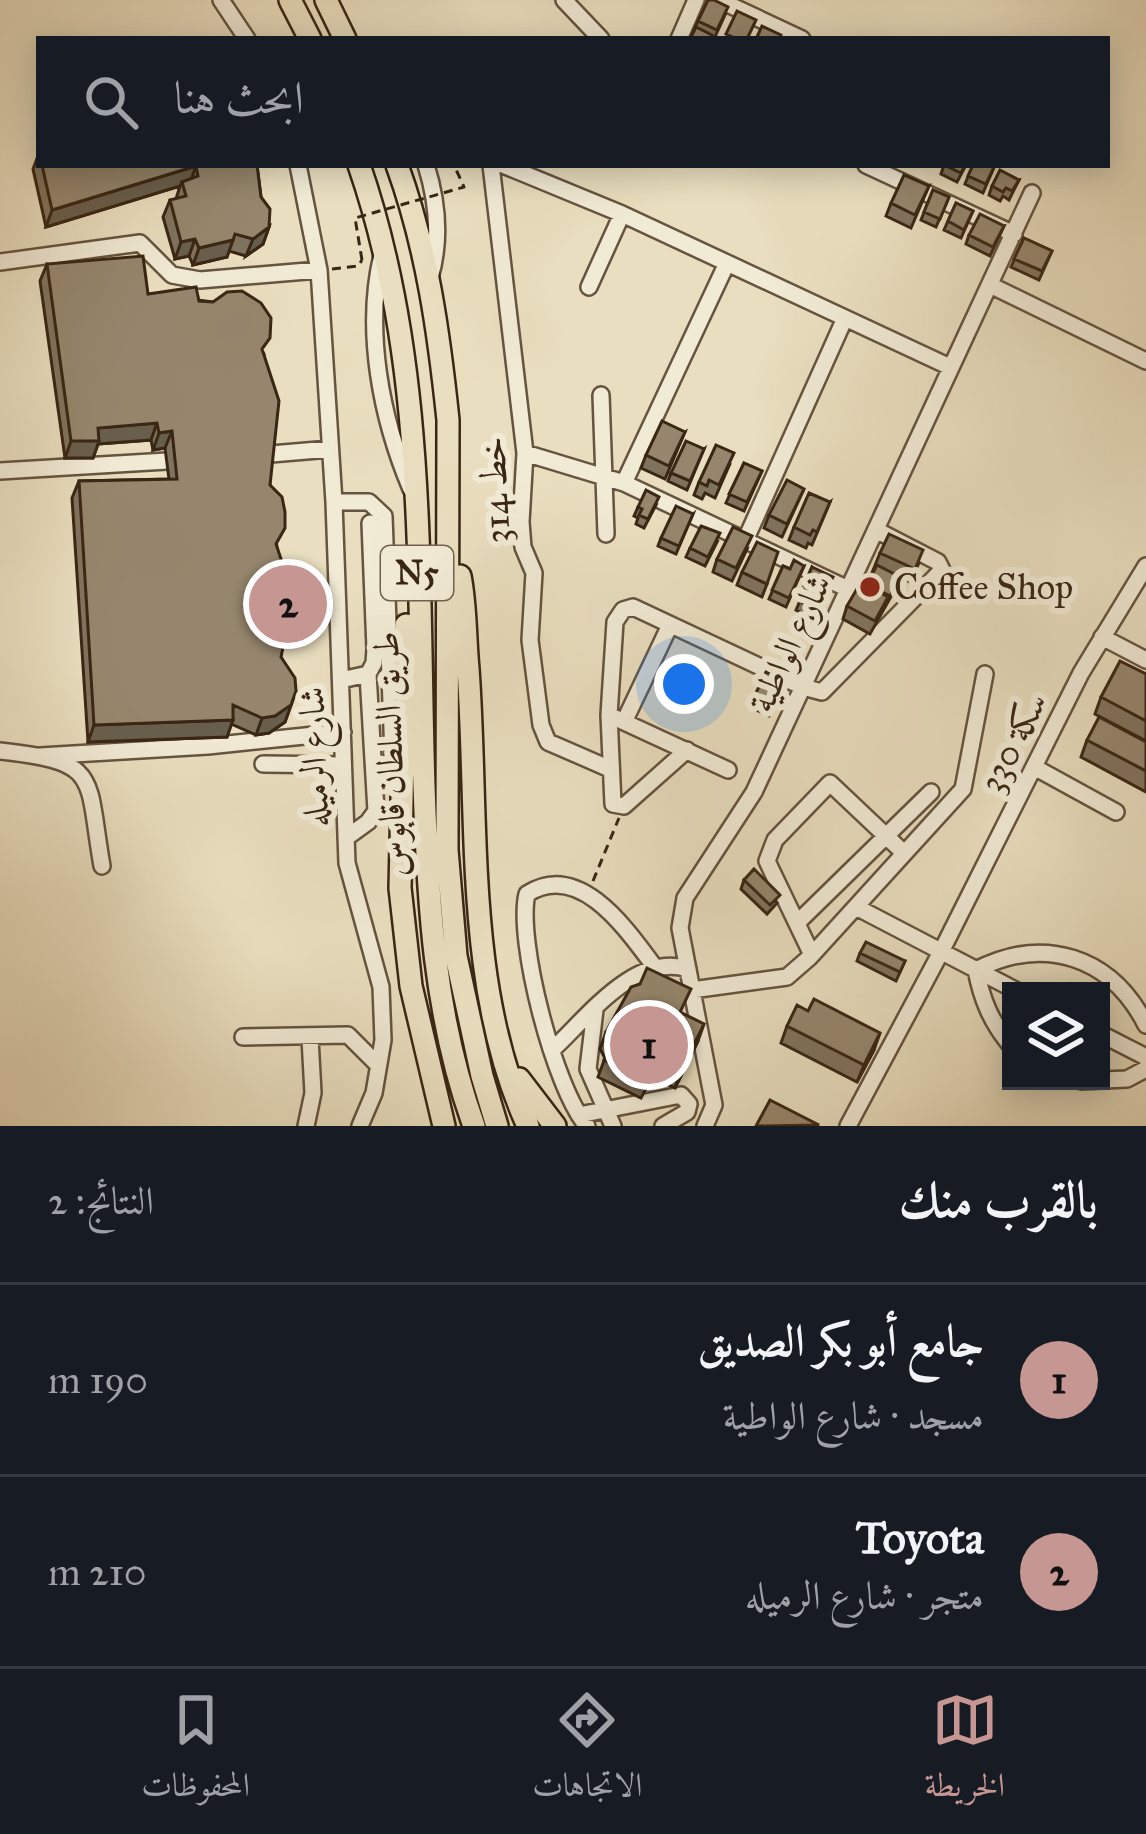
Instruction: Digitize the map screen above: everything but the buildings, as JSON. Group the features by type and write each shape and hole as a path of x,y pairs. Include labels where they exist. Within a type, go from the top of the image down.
{"highway":[{"path":"290,0 308,36"},
{"path":"326,0 344,36"},
{"name":"طريق السلطان قابوس","path":"360,168 384,246 405,361 416,500 427,859 438,986 459,1085 473,1126"},
{"name":"طريق السلطان قابوس","path":"398,168 429,281 448,421 447,850 462,984 497,1126"},
{"path":"416,536 408,565 399,858 413,1049 429,1126"},
{"path":"448,541 461,581 479,930 504,1067 528,1126"},
{"path":"411,986 444,1126"},
{"path":"499,1033 527,1094 555,1126"},
{"path":"504,1067 501,1084 514,1126"},
{"path":"428,1068 446,1083 460,1126"}],"street":[{"path":"220,0 245,36"},
{"path":"564,0 598,36"},
{"path":"680,36 696,0"},
{"path":"719,0 796,36"},
{"name":"شارع الرميله","path":"299,168 319,270 334,502 347,863 381,987 382,1040 374,1093 360,1126"},
{"path":"427,168 439,249 429,281"},
{"name":"خط 314","path":"491,168 525,453 521,522 523,547 534,573 530,640 541,725 548,742 610,769"},
{"path":"510,168 622,214 950,367"},
{"path":"894,171 1014,234"},
{"name":"شارع الواطية","path":"705,1126 714,1105 684,965 680,928 685,898 754,793 1032,193"},
{"path":"589,287 622,214"},
{"path":"0,262 140,243 172,275 200,280 319,270"},
{"path":"624,483 727,263"},
{"path":"990,284 1146,361"},
{"path":"746,541 845,318"},
{"path":"601,395 606,533"},
{"path":"271,454 330,449"},
{"path":"525,453 624,483 848,589"},
{"path":"0,471 167,460"},
{"path":"334,502 369,502 384,516 399,858"},
{"path":"346,838 376,811 368,674 375,649 370,523"},
{"path":"687,751 621,807 612,801 610,769 617,718 615,622 623,610 633,607 803,687 824,690 941,572 938,562 876,530"},
{"name":"سكة 330","path":"848,1126 1102,637 1146,566"},
{"path":"617,718 670,625"},
{"path":"1102,637 1146,660"},
{"path":"341,680 368,674"},
{"path":"692,991 787,977 812,955 963,790 985,674"},
{"path":"617,718 728,770"},
{"path":"40,756 343,732"},
{"path":"0,751 74,765 86,778 102,866"},
{"path":"263,764 343,765"},
{"path":"1034,767 1116,812"},
{"path":"812,955 767,860 769,849 830,783 904,853"},
{"path":"797,923 931,792"},
{"path":"657,970 627,930 587,894 569,886 537,887 526,894 523,910 537,994 560,1082 583,1120 609,1119 681,1095 688,1112 663,1126"},
{"path":"856,907 1002,983"},
{"path":"976,970 1002,956 1063,955 1091,965 1116,983 1146,1025"},
{"path":"552,1050 635,974 684,965"},
{"path":"976,970 988,1013 1002,1033"},
{"path":"596,1010 589,1069 609,1119"},
{"path":"244,1037 348,1035 378,1065"},
{"path":"306,1126 313,1093 310,1037"},
{"path":"1110,1039 1146,1058"},
{"path":"1110,1080 1127,1079 1146,1069"}],"path":[{"path":"319,270 358,266 362,260 355,218 464,187 455,168"},
{"path":"587,894 618,825 621,807"}],"place":[{"name":"Coffee Shop","path":"870,587"},
{"name":"Toyota","path":"288,604"},
{"name":"جامع أبو بكر الصديق","path":"649,1045"}]}
